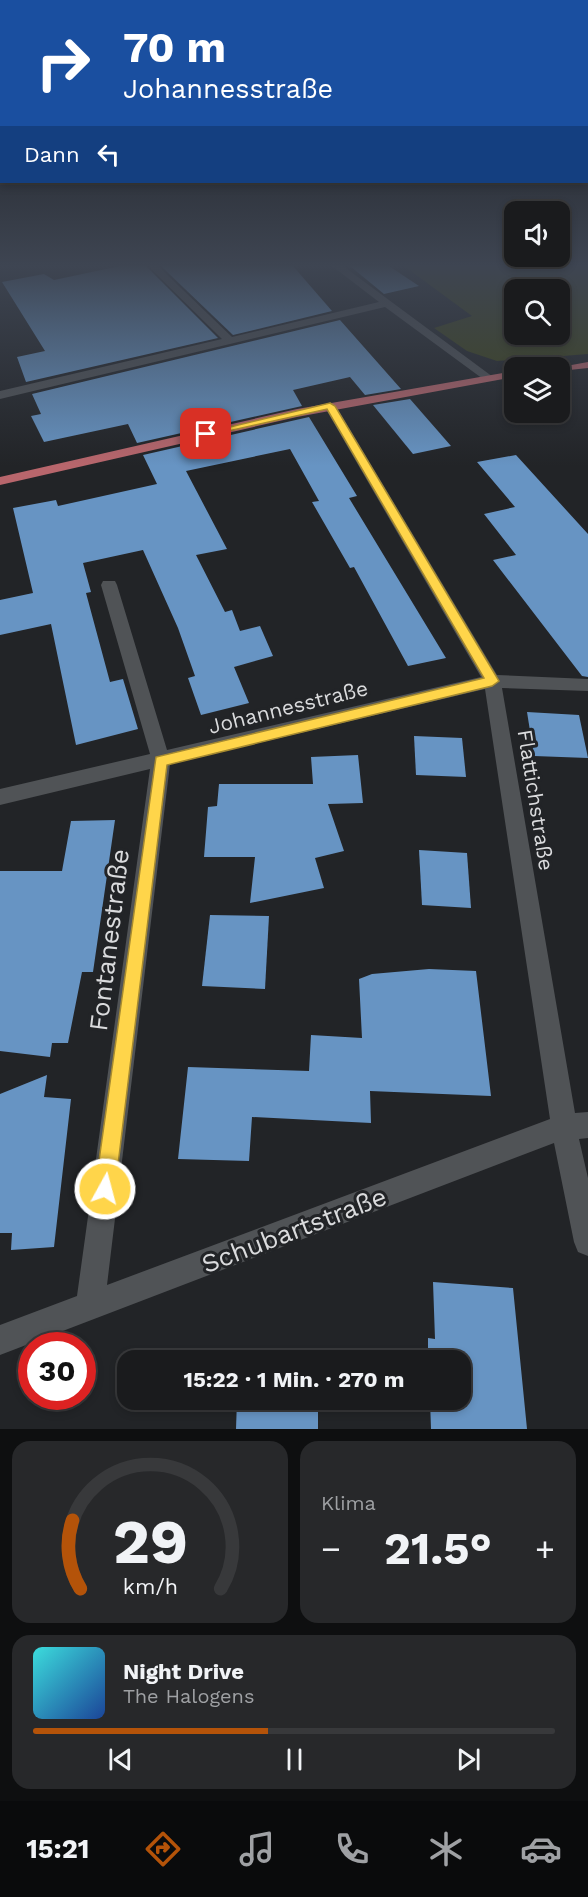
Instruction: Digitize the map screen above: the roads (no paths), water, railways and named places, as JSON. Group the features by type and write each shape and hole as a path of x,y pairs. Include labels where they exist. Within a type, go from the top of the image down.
{"main road":[{"path":"570,367 588,365"},
{"path":"0,481 330,406 504,375"}],"street":[{"path":"221,333 230,341"},
{"path":"0,396 265,333"},
{"path":"428,333 487,377"},
{"name":"Flattichstraße","path":"330,406 492,681 576,1126 588,1242"},
{"name":"Fontanestraße","path":"90,1308 161,761 109,585"},
{"name":"Johannesstraße","path":"0,797 161,761 492,681 588,685"},
{"name":"Schubartstraße","path":"0,1340 576,1126"}]}
